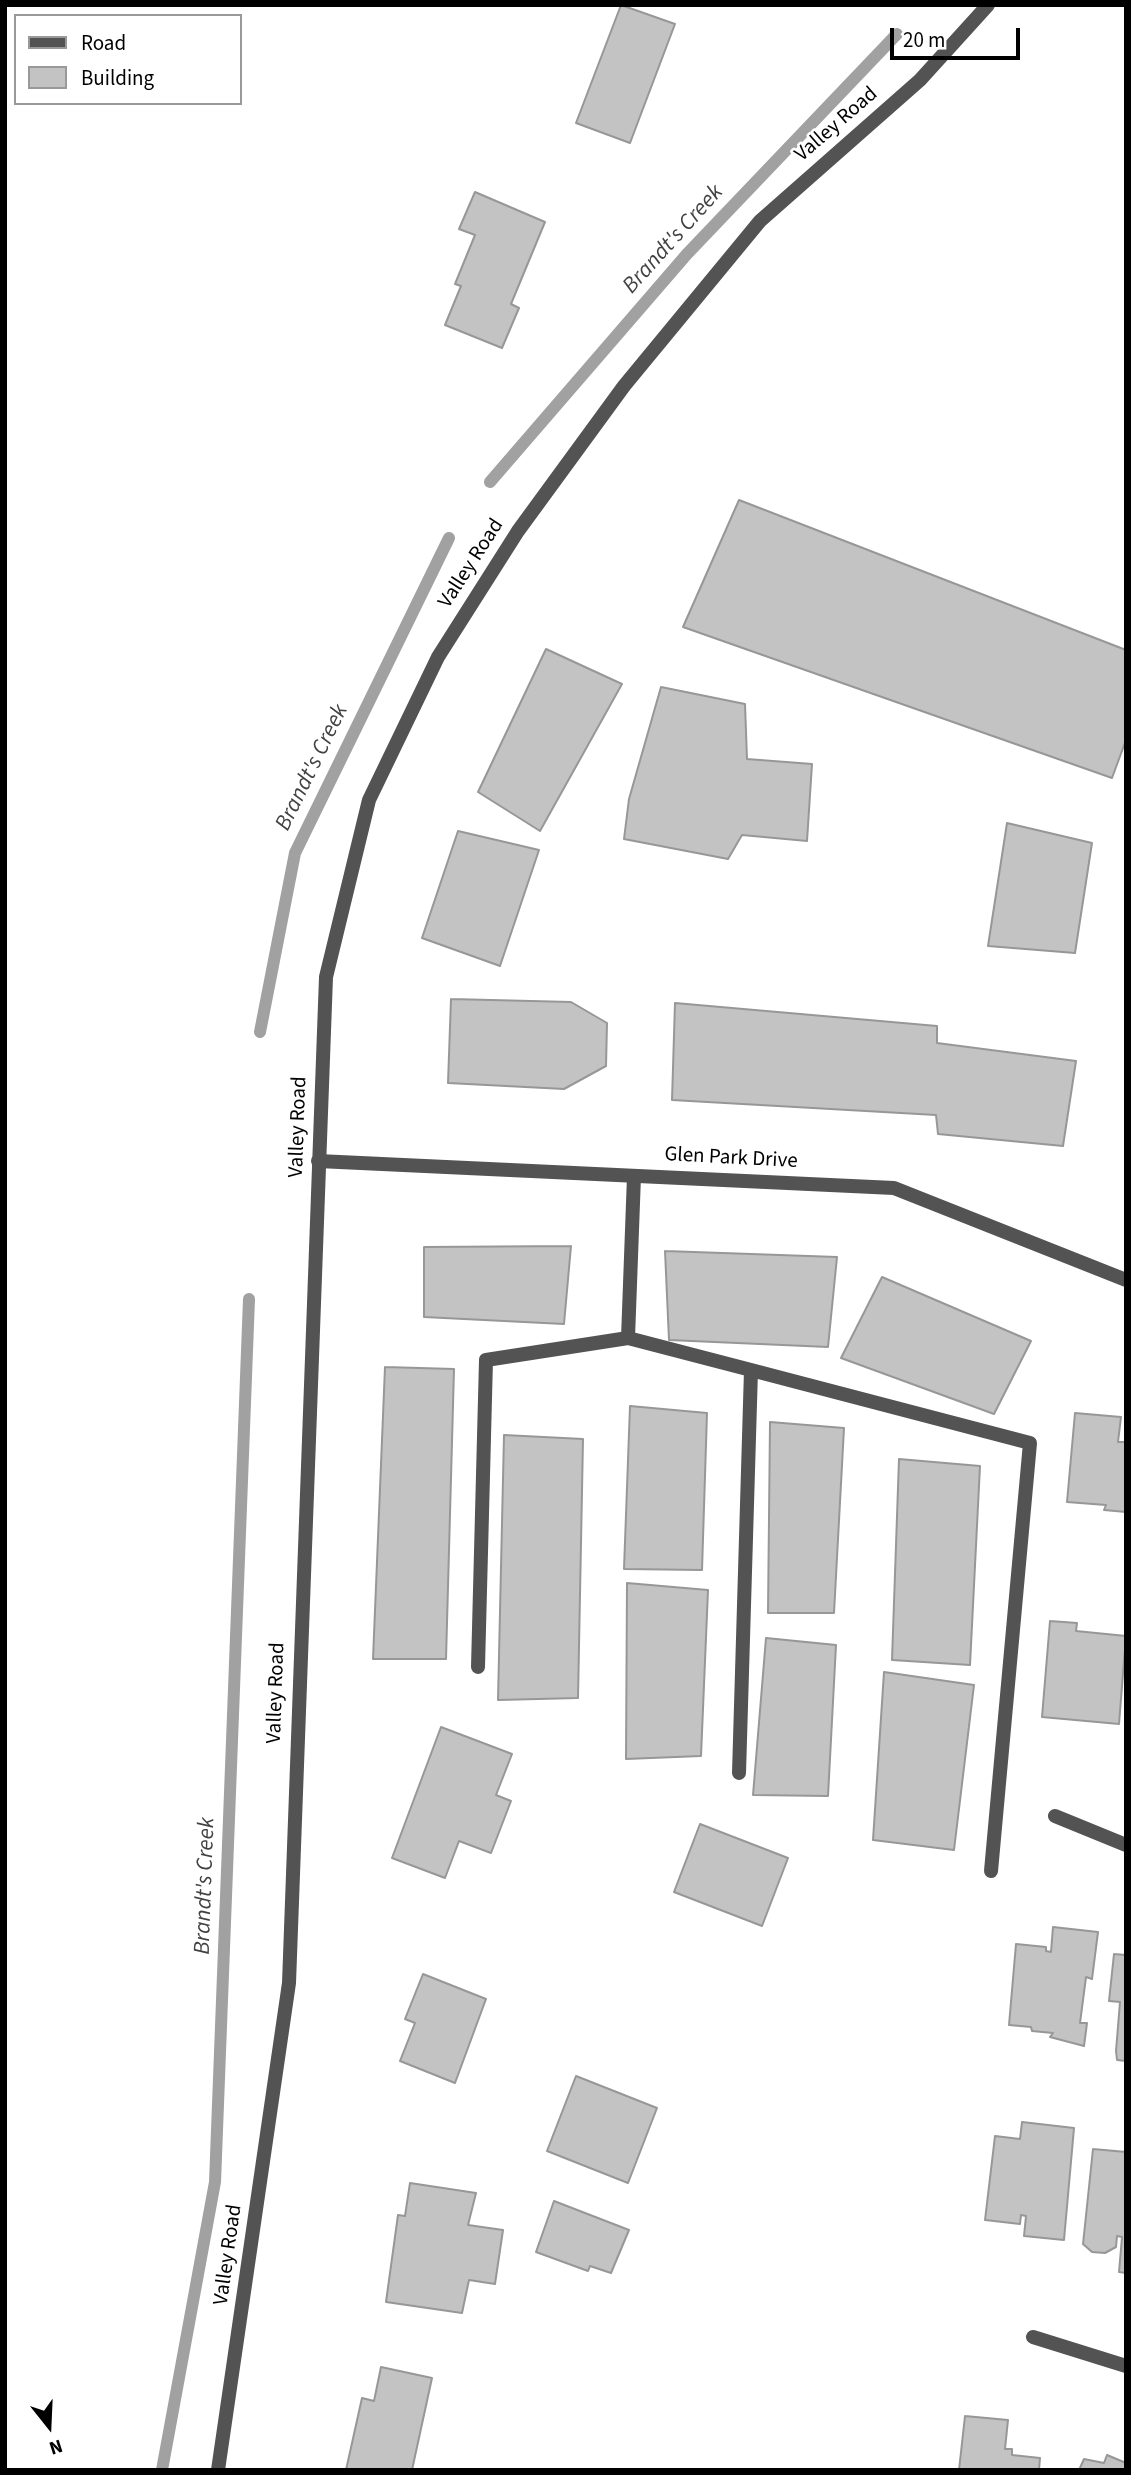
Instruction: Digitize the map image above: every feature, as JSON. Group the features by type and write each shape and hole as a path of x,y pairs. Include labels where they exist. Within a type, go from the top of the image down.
{"street":[{"name":"Valley Road","path":"218,2470 289,1983 326,977 369,800 438,657 518,531 624,386 760,221 920,80 988,5"},
{"name":"Glen Park Drive","path":"318,1161 894,1188 1126,1280"},
{"path":"628,1338 635,1176"},
{"path":"478,1667 486,1360 628,1338 1030,1443 991,1871"},
{"path":"739,1773 751,1370"},
{"path":"1055,1816 1126,1845"},
{"path":"1033,2337 1126,2366"}],"building":[{"path":"621,5 675,24 630,143 576,123"},
{"path":"475,192 545,222 511,304 519,308 502,348 445,325 461,286 455,284 475,235 459,229"},
{"path":"739,500 1126,650 1126,740 1112,778 683,627"},
{"path":"546,649 622,684 540,831 478,792"},
{"path":"661,687 745,704 747,759 812,764 807,841 742,835 728,859 624,839 629,799"},
{"path":"1007,823 1092,843 1075,953 988,946"},
{"path":"458,831 539,850 500,966 422,938"},
{"path":"451,999 571,1002 607,1023 606,1066 564,1089 448,1083"},
{"path":"675,1003 937,1026 937,1043 1076,1061 1063,1146 938,1134 936,1115 672,1100"},
{"path":"571,1246 564,1324 424,1317 424,1247"},
{"path":"665,1251 837,1257 828,1347 669,1340"},
{"path":"882,1277 1031,1341 994,1414 841,1358"},
{"path":"385,1367 454,1369 446,1659 373,1659"},
{"path":"630,1406 707,1413 702,1570 624,1569"},
{"path":"1075,1413 1121,1417 1118,1442 1126,1442 1126,1512 1104,1510 1106,1505 1067,1502"},
{"path":"770,1422 844,1428 834,1613 768,1613"},
{"path":"504,1435 583,1439 578,1698 498,1700"},
{"path":"899,1459 980,1466 970,1665 892,1660"},
{"path":"627,1583 708,1590 701,1756 626,1759"},
{"path":"1050,1621 1077,1623 1076,1631 1126,1636 1119,1724 1042,1717"},
{"path":"766,1638 836,1645 828,1796 753,1795"},
{"path":"884,1672 974,1685 954,1850 873,1840"},
{"path":"441,1727 512,1754 496,1795 511,1801 491,1853 459,1841 445,1878 392,1858"},
{"path":"700,1824 788,1858 762,1926 674,1892"},
{"path":"1053,1927 1098,1932 1092,1979 1086,1977 1080,2023 1087,2023 1084,2046 1050,2037 1053,2033 1009,2025 1016,1944 1046,1947 1046,1951 1051,1952"},
{"path":"1114,1954 1126,1955 1126,2061 1117,2060 1116,2051 1120,2002 1109,2001"},
{"path":"423,1974 486,1999 455,2083 400,2061 415,2023 405,2019"},
{"path":"576,2076 657,2108 628,2183 547,2151"},
{"path":"1022,2122 1074,2128 1064,2240 1024,2236 1026,2216 1021,2215 1020,2224 985,2220 995,2136 1020,2139"},
{"path":"1093,2149 1126,2152 1126,2273 1119,2272 1122,2237 1117,2236 1116,2247 1105,2253 1092,2252 1083,2244"},
{"path":"410,2183 476,2193 468,2225 503,2230 495,2284 469,2280 462,2313 386,2302 398,2215 405,2216"},
{"path":"554,2201 629,2230 611,2273 590,2266 588,2271 536,2252"},
{"path":"381,2367 432,2378 412,2470 346,2470 362,2398 374,2401"},
{"path":"965,2416 1008,2420 1005,2449 1012,2449 1012,2455 1040,2458 1039,2470 959,2470"},
{"path":"1107,2455 1126,2463 1126,2470 1079,2470 1084,2459 1104,2463"}],"waterway":[{"name":"Brandt's Creek","path":"490,482 687,254 897,34"},
{"name":"Brandt's Creek","path":"260,1032 295,853 449,538"},
{"name":"Brandt's Creek","path":"162,2470 215,2182 249,1299"}]}
